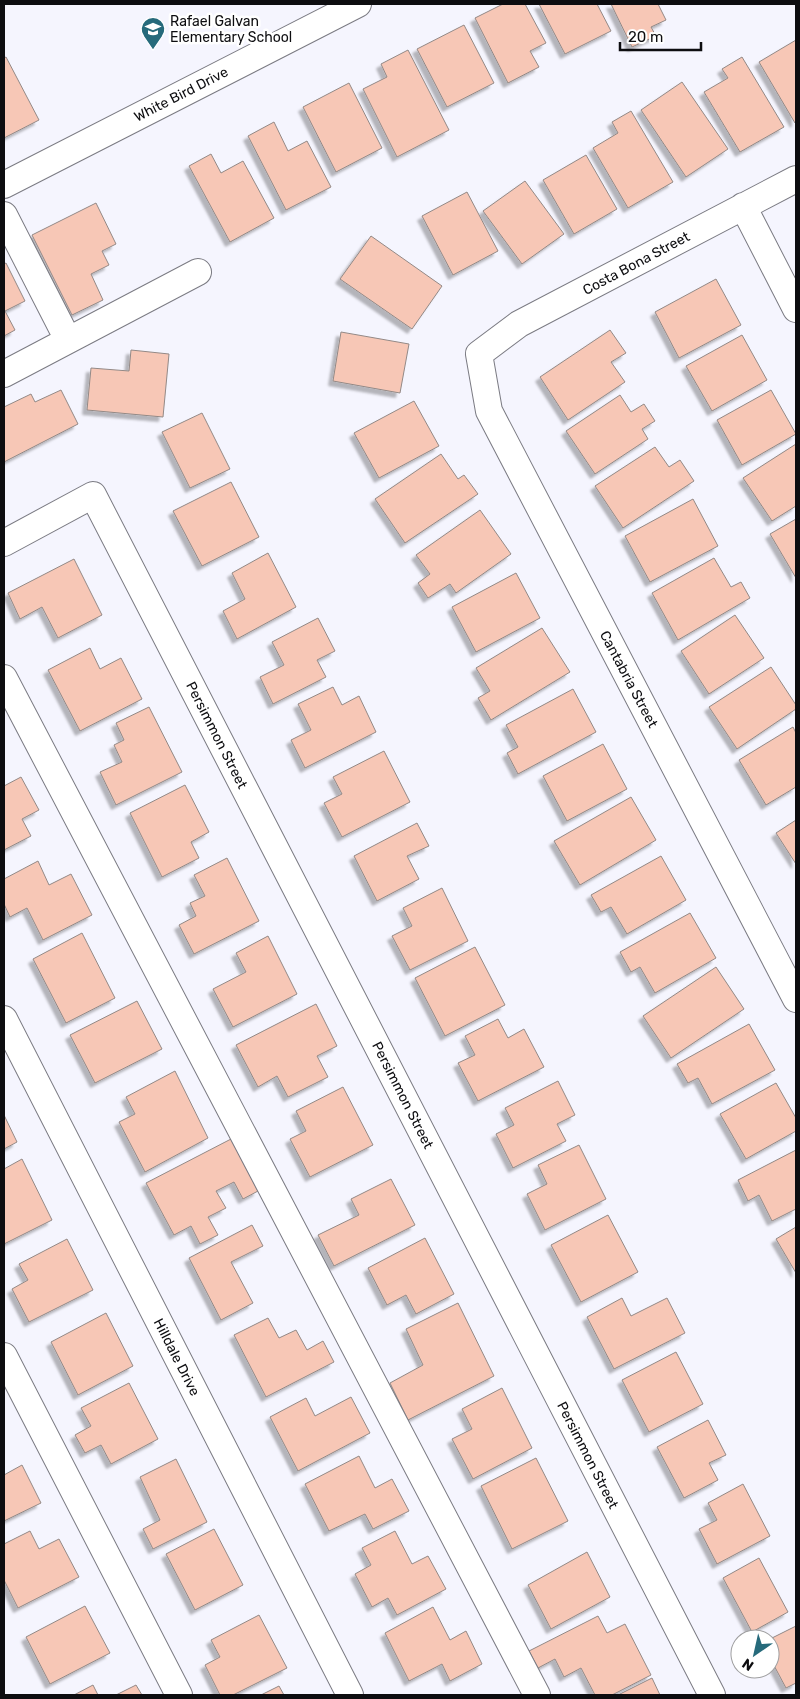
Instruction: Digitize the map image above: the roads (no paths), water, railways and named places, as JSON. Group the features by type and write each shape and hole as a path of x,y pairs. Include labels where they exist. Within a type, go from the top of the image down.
{"street":[{"name":"White Bird Drive","path":"4,185 358,4"},
{"name":"Costa Bona Street","path":"479,354 519,324 796,179"},
{"path":"743,206 796,309"},
{"path":"4,215 68,340"},
{"path":"4,374 198,272"},
{"name":"Cantabria Street","path":"479,354 489,411 796,999"},
{"name":"Persimmon Street","path":"4,543 93,495 712,1695"},
{"path":"4,678 537,1695"},
{"name":"Hilldale Drive","path":"4,1019 350,1695"},
{"path":"4,1356 179,1695"}],"place":[{"name":"Rafael Galvan Elementary School","path":"153,50"}]}
